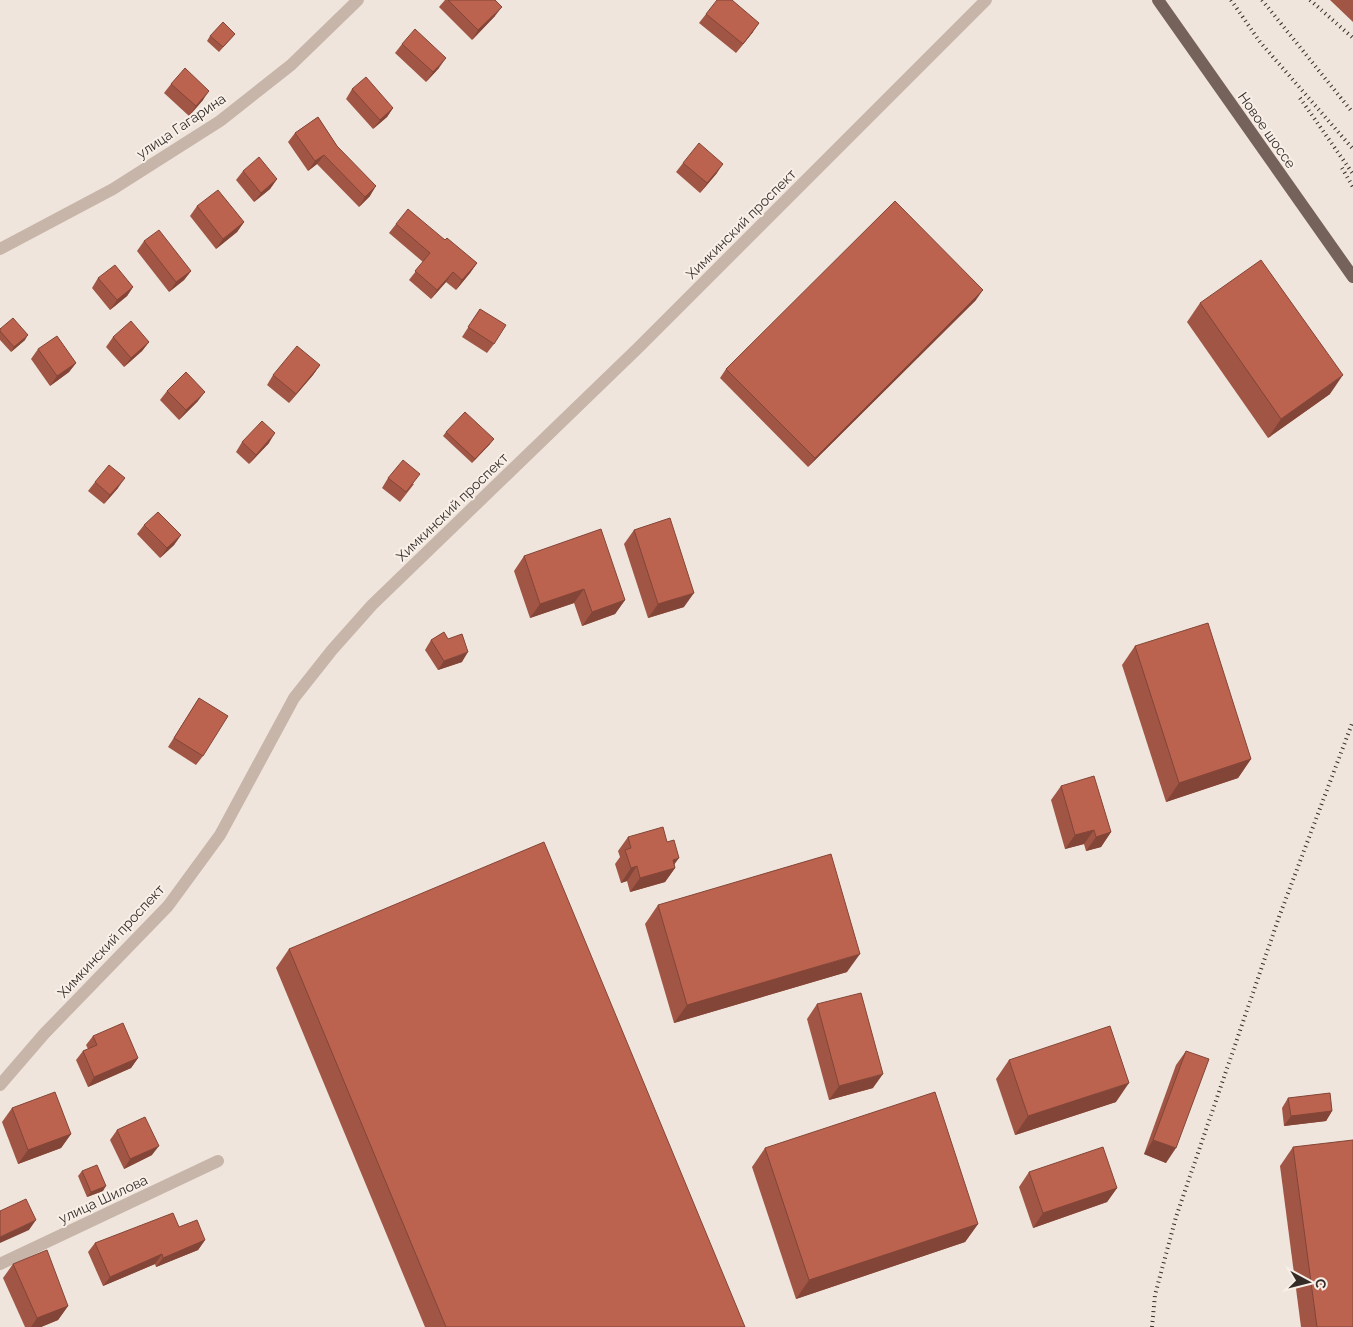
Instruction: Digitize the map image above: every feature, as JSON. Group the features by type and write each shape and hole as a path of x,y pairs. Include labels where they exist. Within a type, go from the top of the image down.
{"main road":[{"name":"Новое шоссе","path":"1158,0 1353,277"}],"street":[{"name":"улица Гагарина","path":"0,248 113,189 220,121 291,65 358,0"},
{"name":"Химкинский проспект","path":"0,1086 44,1034 168,906 220,835 294,698 332,650 372,605 638,348 986,0"},
{"name":"улица Шилова","path":"0,1264 218,1161"}],"building":[{"path":"448,0 495,0 502,7 478,30"},
{"path":"717,0 732,0 759,23 743,44 706,14"},
{"path":"223,22 235,34 223,47 210,36"},
{"path":"415,29 446,58 433,72 402,44"},
{"path":"185,68 209,91 196,106 171,84"},
{"path":"366,77 393,108 380,120 352,89"},
{"path":"318,117 337,146 376,186 365,197 324,155 315,161 295,133"},
{"path":"699,143 723,164 707,183 683,163"},
{"path":"259,157 277,179 261,193 243,171"},
{"path":"218,190 244,222 223,239 197,206"},
{"path":"895,201 983,290 815,458 726,369"},
{"path":"408,209 445,240 447,238 477,263 462,280 453,272 437,290 415,271 430,253 396,224"},
{"path":"159,230 191,271 176,282 144,241"},
{"path":"1261,260 1343,375 1281,419 1200,303"},
{"path":"115,265 133,287 117,300 98,278"},
{"path":"480,309 506,325 494,344 468,327"},
{"path":"13,318 28,335 14,347 0,331"},
{"path":"131,321 149,342 131,358 113,337"},
{"path":"57,336 76,363 57,376 38,349"},
{"path":"297,346 320,365 296,394 273,375"},
{"path":"186,372 205,392 186,410 167,391"},
{"path":"465,412 494,439 475,459 446,432"},
{"path":"262,421 275,433 256,455 242,442"},
{"path":"403,460 420,474 406,492 388,478"},
{"path":"109,465 125,478 110,495 95,482"},
{"path":"158,512 181,535 167,548 144,525"},
{"path":"670,518 694,593 658,604 634,530"},
{"path":"601,529 625,600 592,612 584,589 540,604 524,556"},
{"path":"1208,623 1251,759 1179,783 1135,646"},
{"path":"444,632 448,639 462,634 468,652 444,661 431,640"},
{"path":"199,698 228,716 203,756 174,738"},
{"path":"1094,776 1111,832 1096,837 1094,830 1075,835 1061,786"},
{"path":"663,827 667,842 674,840 679,858 673,860 675,868 640,878 637,866 631,868 625,850 631,848 628,837"},
{"path":"544,842 745,1327 446,1327 289,949"},
{"path":"831,854 860,954 687,1005 658,905"},
{"path":"861,993 883,1074 839,1086 817,1004"},
{"path":"123,1023 138,1058 94,1077 83,1051 97,1045 93,1036"},
{"path":"1110,1026 1129,1083 1028,1116 1009,1060"},
{"path":"1186,1051 1209,1059 1176,1148 1153,1140"},
{"path":"55,1092 71,1134 28,1150 12,1108"},
{"path":"935,1092 978,1224 809,1280 765,1148"},
{"path":"1330,1093 1332,1111 1291,1116 1288,1098"},
{"path":"145,1117 159,1146 130,1159 117,1130"},
{"path":"1353,1140 1353,1327 1317,1327 1293,1147"},
{"path":"1103,1147 1117,1188 1043,1213 1029,1172"},
{"path":"97,1165 106,1186 91,1192 82,1171"},
{"path":"26,1199 36,1220 0,1237 0,1211"},
{"path":"173,1213 179,1227 197,1220 205,1240 163,1258 162,1254 110,1277 95,1243"},
{"path":"47,1250 68,1306 37,1318 13,1264"}],"railway":[{"path":"1231,0 1260,42 1353,149"},
{"path":"1262,0 1353,113"},
{"path":"1310,0 1353,38"},
{"path":"1300,98 1353,174"},
{"path":"1342,168 1353,187"},
{"path":"1152,1327 1155,1295 1176,1217 1279,917 1353,721"}]}
